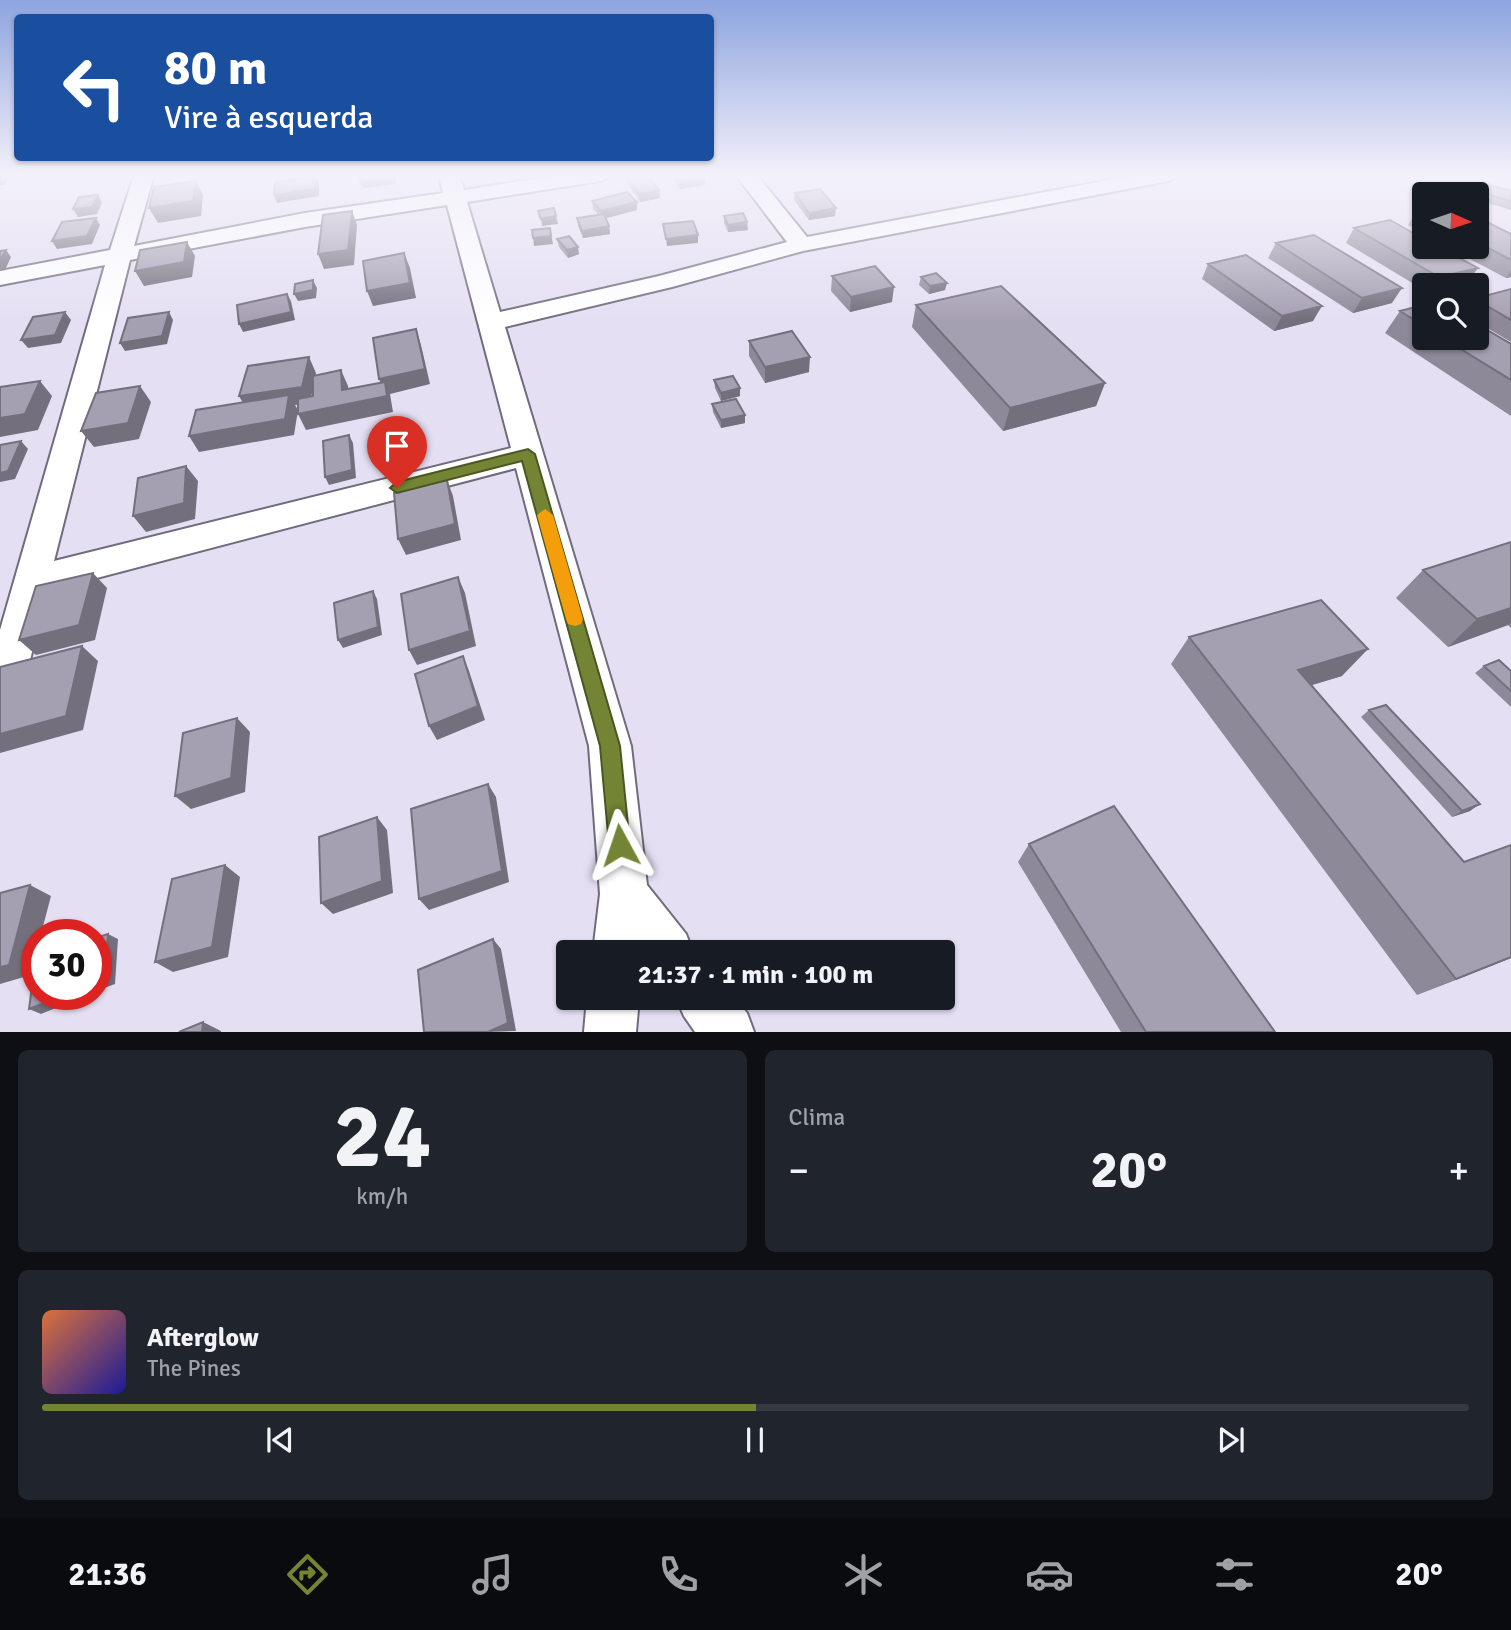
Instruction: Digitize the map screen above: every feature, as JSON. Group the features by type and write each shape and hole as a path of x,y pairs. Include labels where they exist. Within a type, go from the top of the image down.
{"street":[{"path":"0,701 129,223"},
{"path":"0,278 289,223"},
{"path":"462,223 610,746 624,894 619,940"},
{"path":"785,223 802,245"},
{"path":"491,322 663,282 802,245 916,223"},
{"path":"32,581 528,454"},
{"path":"624,894 659,940"},
{"path":"610,1031 612,1010"},
{"path":"711,1010 728,1031"}],"building":[{"path":"61,223 93,223 87,236 52,241"},
{"path":"322,223 351,223 348,250 318,254"},
{"path":"579,223 608,223 609,226 582,231"},
{"path":"694,223 698,235 666,239 663,224"},
{"path":"1376,223 1396,223 1412,232 1412,259 1461,259 1478,268 1456,273 1432,273 1354,228"},
{"path":"1489,223 1511,234 1511,260 1489,248"},
{"path":"550,228 551,236 533,238 532,230"},
{"path":"1314,235 1402,288 1362,298 1276,243"},
{"path":"569,236 578,247 567,250 557,239"},
{"path":"187,242 184,262 135,271 140,250"},
{"path":"404,253 410,283 367,291 363,261"},
{"path":"1246,255 1322,306 1282,316 1208,264"},
{"path":"875,266 894,287 851,297 832,276"},
{"path":"936,273 947,283 930,286 921,277"},
{"path":"313,280 313,290 294,294 295,284"},
{"path":"1001,286 1105,383 1010,408 916,305"},
{"path":"1511,289 1511,320 1489,307 1489,295"},
{"path":"287,294 291,312 239,324 237,305"},
{"path":"1412,308 1412,318 1400,311"},
{"path":"65,312 55,335 21,340 33,317"},
{"path":"169,312 162,336 120,343 128,318"},
{"path":"416,329 425,369 379,379 373,338"},
{"path":"792,331 810,357 765,367 749,341"},
{"path":"1489,331 1511,344 1511,380 1462,350 1489,350"},
{"path":"309,357 302,387 239,396 248,366"},
{"path":"341,370 342,390 385,382 387,396 298,414 298,399 313,396 313,376"},
{"path":"733,376 740,388 721,393 714,380"},
{"path":"40,381 25,414 0,418 0,387"},
{"path":"140,386 128,423 81,431 96,393"},
{"path":"289,395 285,419 189,436 196,410"},
{"path":"736,399 745,415 721,420 712,404"},
{"path":"349,435 352,470 325,477 323,441"},
{"path":"21,441 8,471 0,473 0,445"},
{"path":"186,466 184,503 133,516 138,478"},
{"path":"447,480 455,524 398,539 394,493"},
{"path":"1511,542 1511,608 1477,619 1423,570"},
{"path":"93,573 79,625 19,640 36,586"},
{"path":"458,577 470,631 409,650 401,594"},
{"path":"373,591 378,627 338,640 334,603"},
{"path":"1321,600 1368,649 1298,670 1464,862 1511,845 1511,957 1456,979 1189,637"},
{"path":"82,646 66,716 0,734 0,667"},
{"path":"463,656 478,706 429,726 415,674"},
{"path":"1499,660 1511,671 1511,691 1484,666"},
{"path":"1386,705 1480,804 1462,811 1369,710"},
{"path":"237,718 231,778 175,796 183,733"},
{"path":"488,784 502,871 419,899 411,809"},
{"path":"1114,806 1275,1032 1146,1032 1029,844"},
{"path":"377,817 382,881 321,903 319,837"},
{"path":"225,865 212,947 155,962 172,879"},
{"path":"30,885 9,965 0,967 0,893"},
{"path":"493,939 508,1023 488,1032 424,1032 418,970"},
{"path":"203,1022 202,1032 179,1032"}],"slow traffic":[{"path":"545,515 575,619"}],"route":[{"path":"397,488 528,454 610,746 620,845"}]}
